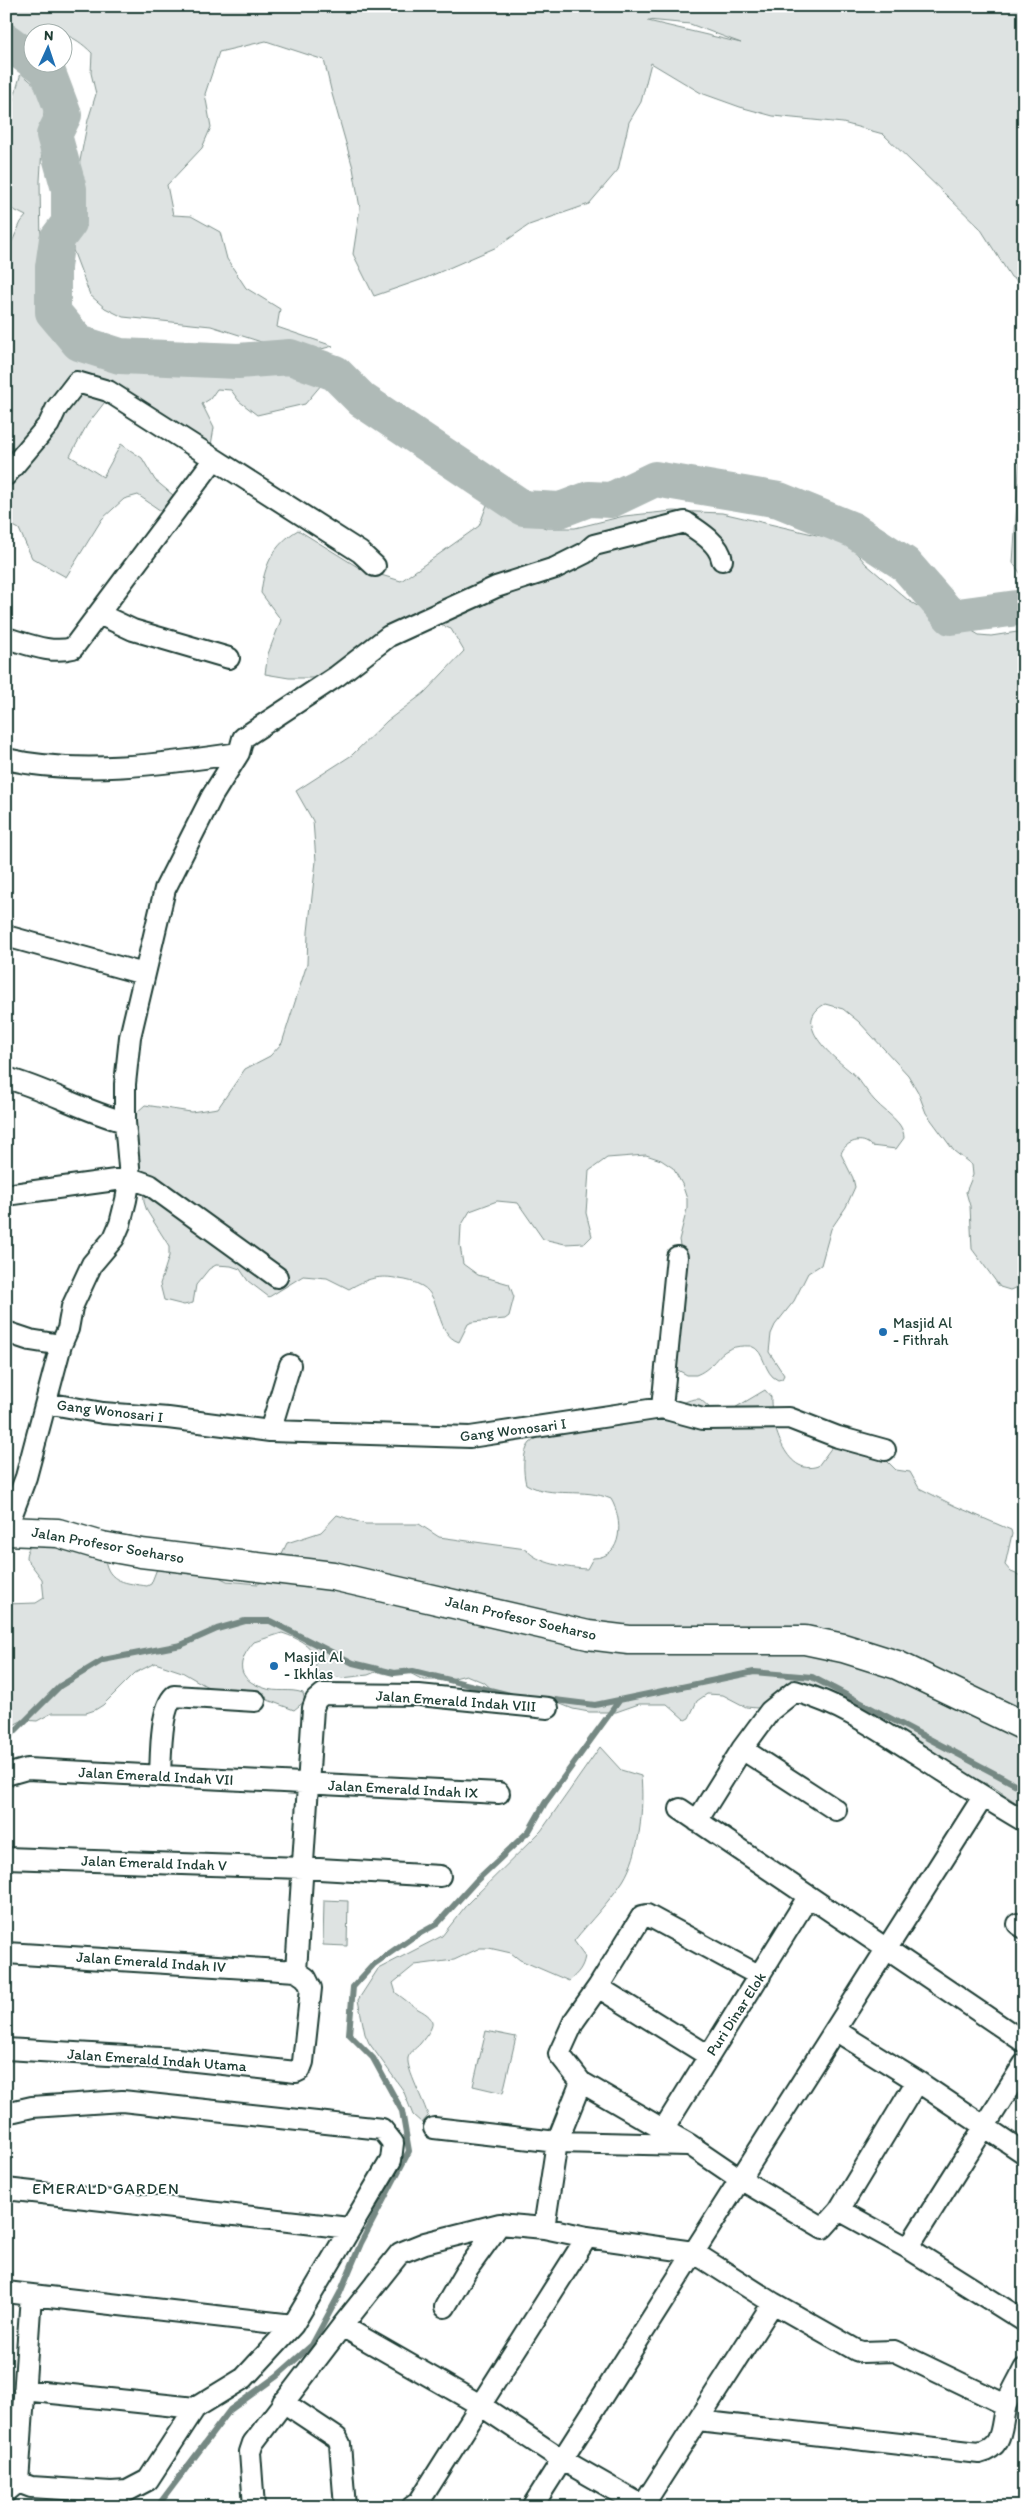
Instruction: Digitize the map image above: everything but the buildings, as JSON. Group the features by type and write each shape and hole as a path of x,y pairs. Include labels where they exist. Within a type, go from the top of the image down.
{"main road":[{"name":"Jalan Profesor Soeharso","path":"6,1530 58,1533 102,1546 141,1553 333,1576 588,1635 629,1640 805,1640 843,1648 897,1665 1024,1726"}],"street":[{"path":"6,476 49,424 56,409 76,382 108,391 360,552 375,566"},
{"path":"6,638 48,650 62,651 73,648 100,614 212,458"},
{"path":"6,1530 26,1477 61,1345 68,1329 72,1307 92,1264 114,1238 120,1224 130,1178 125,1122 125,1084 130,1037 165,889 212,796 240,752 243,738 337,676 389,636 496,587 555,568 584,553 594,545 685,522 705,536 721,554 722,560"},
{"path":"100,614 133,630 228,658"},
{"path":"6,758 33,765 86,768 185,761 240,752"},
{"path":"6,936 144,974"},
{"path":"6,1078 30,1084 96,1114 125,1122"},
{"path":"6,1195 130,1178 150,1186 276,1277"},
{"path":"662,1408 677,1258"},
{"path":"6,1332 30,1340 61,1345"},
{"path":"270,1431 290,1365"},
{"name":"Gang Wonosari I","path":"46,1403 103,1413 168,1418 270,1431 470,1438 662,1408 703,1419 789,1418 838,1437 885,1450"},
{"path":"697,1821 742,1749 770,1711 795,1691 824,1699 854,1714 983,1797 1024,1821"},
{"name":"Jalan Emerald Indah VIII","path":"307,1784 313,1708 316,1700 324,1694 419,1695 548,1708"},
{"path":"160,1776 166,1711 169,1701 174,1696 255,1700"},
{"path":"742,1749 836,1810"},
{"name":"Jalan Emerald Indah VII","path":"6,1775 27,1769 307,1784"},
{"path":"296,1971 307,1784"},
{"name":"Jalan Emerald Indah IX","path":"307,1784 499,1794"},
{"path":"532,2507 983,1797"},
{"path":"680,1809 1024,2042"},
{"name":"Jalan Emerald Indah V","path":"6,1858 302,1868 440,1876"},
{"name":"Puri Dinar Elok","path":"663,2130 808,1897"},
{"path":"760,1976 647,1915 639,1918 598,1987 574,2021 559,2052 582,2082 690,2145 740,2179 819,2227 824,2228 838,2210 917,2081"},
{"name":"Jalan Emerald Indah IV","path":"6,1953 296,1971"},
{"name":"Jalan Emerald Indah Utama","path":"6,2049 177,2059 296,2072 300,2070 303,2062 311,1988 306,1978 296,1971"},
{"path":"598,1987 709,2056"},
{"path":"835,2030 917,2081 983,2128 1024,2153"},
{"path":"908,2248 1024,2064"},
{"path":"544,2228 558,2142 582,2082"},
{"path":"6,2113 32,2107 122,2101 382,2129 393,2143 391,2160 293,2325 244,2378 195,2408 148,2480 127,2491 110,2492 31,2486 12,2487 24,2390 31,2295"},
{"path":"434,2128 558,2142 690,2145"},
{"path":"6,2189 349,2228"},
{"path":"838,2210 908,2248 1024,2321"},
{"path":"445,2307 466,2271 500,2224"},
{"path":"254,2507 252,2447 283,2402 400,2253 425,2243 500,2224 544,2228 587,2237 693,2252 773,2303 856,2350 862,2352 894,2351 1006,2406"},
{"path":"412,2507 419,2502 587,2237"},
{"path":"6,2292 293,2325"},
{"path":"342,2326 480,2405 561,2459 643,2506 773,2303"},
{"path":"698,2421 979,2453 993,2448 1001,2436 1006,2406 1024,2369"},
{"path":"24,2390 195,2408"},
{"path":"283,2402 337,2438 340,2444 345,2507"}],"shaded area":[{"path":"6,6 1024,6 1024,285 1011,277 980,228 883,134 843,123 773,116 740,107 701,93 651,63 641,102 629,122 618,170 589,204 529,225 497,247 426,278 374,296 353,254 360,208 353,168 324,60 266,41 219,52 205,94 211,127 202,148 167,185 173,215 191,216 220,232 227,259 246,288 280,309 277,327 333,346 310,352 274,346 211,326 123,317 105,308 90,295 73,250 78,202 77,176 88,120 96,94 91,73 92,53 72,38 72,22 22,22 22,37 13,37 6,30","holes":["648,20 690,24 741,43 648,21"]},
{"path":"21,73 45,97 40,181 41,250 50,327 61,339 108,370 178,373 233,367 278,370 322,384 305,404 257,415 239,401 231,390 217,389 210,399 202,404 214,428 211,445 108,398 87,425 70,456 103,477 121,444 142,458 155,480 173,495 161,511 138,495 124,499 102,519 66,577 32,558 19,529 6,522 6,255 21,222 26,216 6,206 6,114 12,104"},
{"path":"1024,449 1023,577 1013,563 1020,457"},
{"path":"490,497 520,518 546,528 575,528 624,516 673,511 722,513 847,542 866,564 909,601 926,611 957,622 979,635 991,636 1024,631 1024,1275 1015,1288 1010,1290 1000,1287 972,1249 970,1206 966,1192 973,1175 972,1165 954,1151 926,1113 918,1092 908,1075 859,1022 843,1009 825,1004 815,1012 812,1021 813,1030 818,1039 825,1049 856,1077 877,1103 899,1124 904,1138 896,1149 871,1146 864,1141 854,1141 843,1150 841,1154 853,1178 855,1187 846,1207 831,1229 821,1265 808,1273 794,1301 775,1325 771,1334 769,1352 784,1375 782,1379 778,1380 773,1377 759,1353 751,1346 731,1348 719,1356 704,1371 696,1375 687,1375 674,1368 673,1314 685,1286 679,1240 687,1209 687,1199 682,1184 673,1168 661,1160 646,1155 607,1158 589,1171 586,1213 592,1236 585,1243 565,1244 543,1239 518,1203 497,1201 470,1211 461,1226 460,1245 463,1264 478,1275 509,1284 514,1297 509,1316 505,1319 468,1324 459,1342 451,1338 446,1331 433,1298 428,1291 414,1282 386,1277 373,1278 349,1289 327,1278 303,1276 269,1297 248,1281 240,1269 216,1265 209,1269 196,1285 193,1303 184,1305 164,1300 160,1284 169,1256 169,1246 147,1211 144,1202 143,1183 136,1156 136,1113 145,1105 191,1112 218,1108 245,1069 270,1056 282,1043 307,964 308,932 316,861 313,821 296,791 352,755 387,721 424,693 464,651 451,629 417,616 319,678 289,678 265,674 268,654 281,620 261,593 267,565 282,542 298,530 361,569 401,581 479,526"},
{"path":"765,1390 771,1397 773,1419 782,1445 788,1456 797,1464 806,1467 818,1466 832,1447 843,1442 882,1456 896,1470 910,1472 919,1488 1011,1530 1012,1534 1005,1565 1011,1572 1024,1577 1024,1808 992,1786 967,1775 931,1751 813,1699 757,1708 746,1707 723,1695 707,1694 697,1701 689,1718 685,1720 667,1704 639,1704 616,1712 589,1712 573,1709 553,1701 498,1695 485,1683 466,1675 447,1680 423,1680 408,1672 383,1669 368,1675 342,1678 320,1673 315,1669 315,1656 307,1645 282,1633 254,1642 244,1656 242,1669 248,1680 264,1688 303,1693 305,1701 294,1710 244,1691 225,1691 206,1686 182,1672 155,1663 135,1673 103,1705 95,1710 86,1713 52,1713 37,1721 23,1720 6,1729 6,1604 36,1603 44,1598 42,1579 26,1558 30,1547 40,1540 105,1559 110,1573 114,1577 132,1584 147,1586 151,1584 160,1561 213,1574 227,1581 258,1584 270,1578 287,1543 321,1532 337,1515 365,1524 419,1524 439,1537 526,1549 545,1562 587,1569 593,1558 611,1552 615,1545 619,1526 615,1507 611,1499 601,1496 546,1491 526,1484 524,1457 530,1443 540,1437 573,1427 664,1411 695,1399 700,1399 710,1408 733,1409"},
{"path":"600,1747 621,1770 641,1776 640,1830 629,1870 623,1881 574,1941 585,1956 583,1964 577,1973 569,1981 520,1960 511,1953 480,1948 454,1960 415,1965 393,1983 396,1993 432,2020 429,2032 408,2058 410,2070 428,2116 422,2123 413,2115 403,2090 369,2043 365,2034 358,2000 378,1969 442,1936 468,1903 541,1831"},
{"path":"324,1900 348,1901 347,1946 323,1945"},
{"path":"486,2031 516,2037 503,2093 473,2086"}],"waterway":[{"path":"6,41 22,53"},
{"path":"48,72 64,115 54,135 69,189 69,223 57,239 53,267 53,312 79,343 120,356 238,361 290,357 335,373 362,400 523,508 560,510 589,499 611,500 655,479 779,500 853,530 905,564 951,617 1024,607"},
{"path":"6,1740 60,1686 103,1660 181,1645 217,1629 245,1621 270,1621 353,1663 394,1673 413,1671 510,1695"},
{"path":"547,1699 595,1705 754,1672 812,1677 1024,1789"},
{"path":"157,2507 230,2410 277,2376 312,2345 340,2293 361,2243 409,2151 402,2111 373,2058 349,2034 353,1987 374,1964 410,1939 437,1924 476,1881 529,1831 545,1803 619,1701"}],"place":[{"name":"Masjid Al - Fithrah","path":"883,1332"},
{"name":"Masjid Al - Ikhlas","path":"274,1666"}],"district":[{"name":"EMERALD GARDEN","path":"106,2188"}]}
